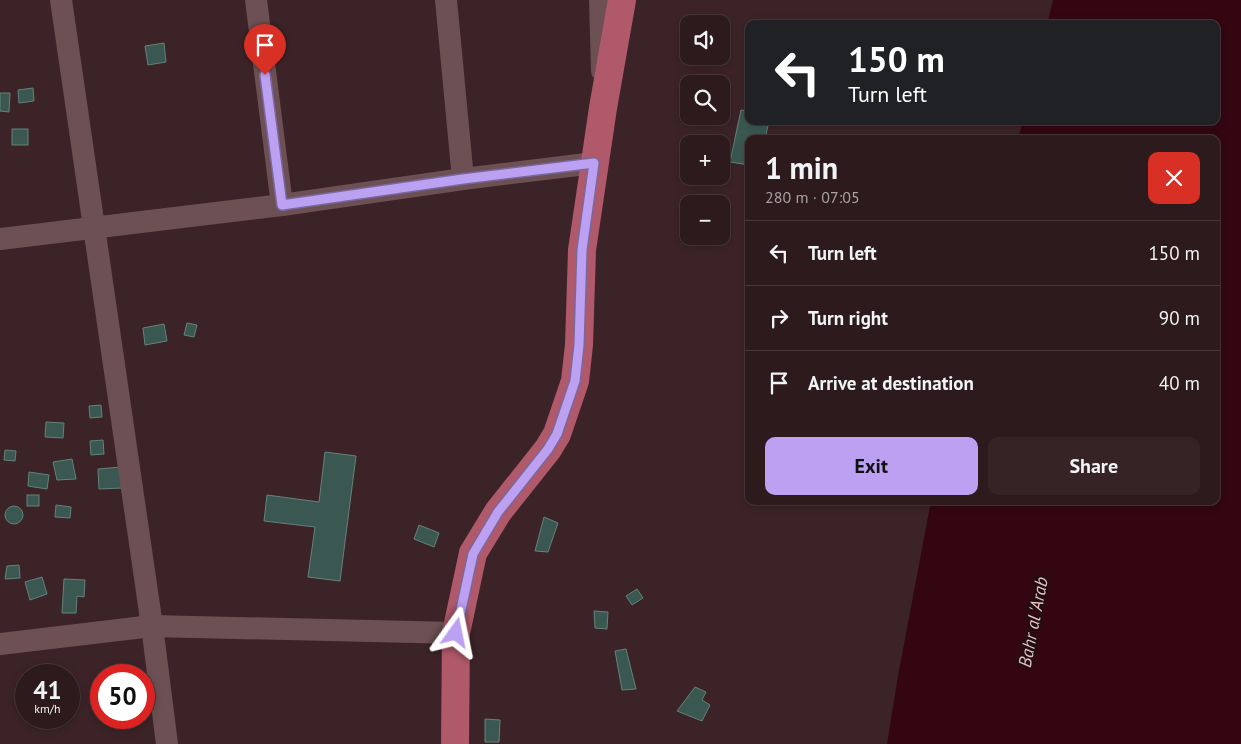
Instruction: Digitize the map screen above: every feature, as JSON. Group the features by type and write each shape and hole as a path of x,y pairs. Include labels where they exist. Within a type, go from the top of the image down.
{"main road":[{"path":"455,744 456,633 473,554 498,512 548,449 557,434 575,381 579,345 582,250 602,108 622,0"}],"street":[{"path":"61,0 152,626 167,744"},
{"path":"256,0 282,205"},
{"path":"446,0 463,179"},
{"path":"600,0 602,108"},
{"path":"0,239 282,205 463,179 594,163"},
{"path":"0,644 152,626 456,633"}],"water":[{"name":"Bahr al 'Arab","path":"1053,0 1241,0 1241,744 887,744 930,505 1220,505 1220,135 1019,135 1022,125 1220,125 1220,20 1048,20"}],"building":[{"path":"164,43 166,62 148,65 145,46"},
{"path":"33,88 34,101 19,103 18,90"},
{"path":"0,93 10,93 9,112 0,111"},
{"path":"741,110 745,110 745,125 768,125 766,135 745,135 745,164 730,162"},
{"path":"12,129 28,129 28,145 12,145"},
{"path":"187,323 197,325 194,337 184,335"},
{"path":"164,324 167,341 145,345 143,328"},
{"path":"101,405 102,417 90,418 89,406"},
{"path":"46,422 64,423 63,438 45,437"},
{"path":"103,440 104,454 91,455 90,441"},
{"path":"5,450 16,451 15,461 4,460"},
{"path":"325,452 356,456 340,581 308,577 315,527 264,521 267,495 319,502"},
{"path":"72,459 76,479 57,480 53,462"},
{"path":"121,467 123,488 99,489 98,469"},
{"path":"29,472 49,475 47,489 28,486"},
{"path":"27,495 39,495 39,506 27,506"},
{"path":"56,505 71,507 70,518 55,517"},
{"path":"14,506 20,509 23,515 20,521 14,524 8,521 5,515 8,509"},
{"path":"544,517 558,523 548,552 535,551"},
{"path":"419,525 439,533 434,547 414,539"},
{"path":"19,565 20,578 5,579 7,566"},
{"path":"42,577 47,594 30,600 25,582"},
{"path":"64,579 85,580 84,597 77,596 76,613 62,613"},
{"path":"637,589 643,598 632,605 626,596"},
{"path":"594,611 608,612 607,629 595,628"},
{"path":"626,649 636,689 622,690 615,651"},
{"path":"695,687 706,692 702,700 710,705 702,721 677,711"},
{"path":"485,719 500,720 499,742 485,742"}],"route":[{"path":"265,75 282,205 463,179 594,163 582,250 579,345 575,381 557,434 548,449 498,512 473,554 456,633"}]}
